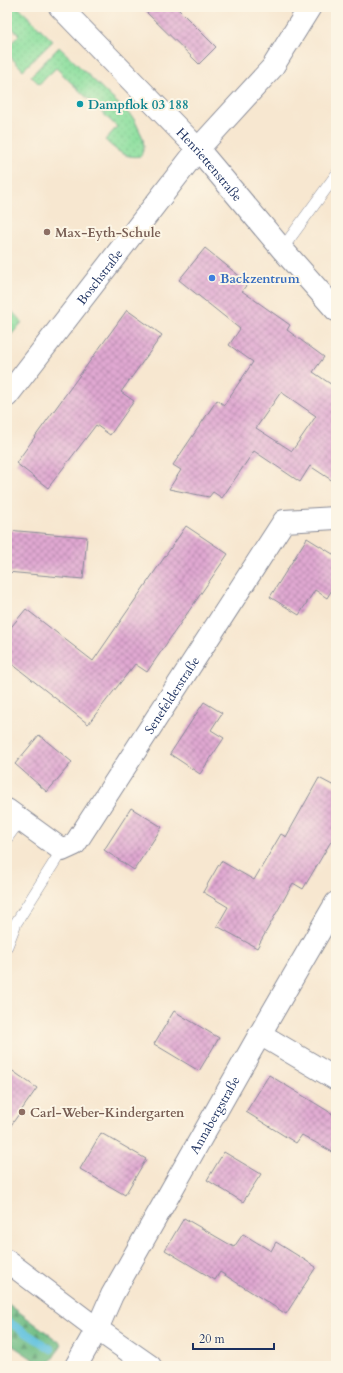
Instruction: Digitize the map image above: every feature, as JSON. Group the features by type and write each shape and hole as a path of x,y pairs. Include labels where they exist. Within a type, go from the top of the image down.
{"street":[{"name":"Henriettenstraße","path":"60,7 198,149 282,249 336,310"},
{"name":"Boschstraße","path":"7,396 198,149 272,68 310,7"},
{"name":"Senefelderstraße","path":"62,850 75,844 284,521 336,518"},
{"path":"14,815 62,850"},
{"name":"Annabergstraße","path":"76,1366 97,1329 112,1295 260,1034 336,904"},
{"path":"260,1034 336,1079"},
{"path":"7,1261 97,1329 150,1366"}],"lane":[{"path":"282,249 336,176"},
{"path":"7,838 14,815"},
{"path":"7,946 16,923 62,850"}],"green space":[{"path":"7,7 18,7 53,41 23,70 7,53 7,48 19,35 7,22"},
{"path":"59,47 134,119 143,138 144,147 141,156 135,157 125,155 105,140 117,127 56,68 39,84 31,76"},
{"path":"7,306 22,322 7,340"},
{"path":"7,1303 62,1344 48,1366 43,1366 7,1342"}],"building":[{"path":"141,7 176,7 216,47 199,64"},
{"path":"205,248 248,283 242,291 290,325 287,330 324,357 313,372 335,387 336,385 336,483 310,466 300,482 254,451 222,498 213,492 209,497 169,489 181,470 173,465 217,400 224,405 253,362 229,345 240,329 179,280","holes":["281,392 316,416 292,451 256,428"]},
{"path":"127,310 162,335 121,392 134,401 110,435 96,425 48,488 16,463"},
{"path":"186,526 228,554 147,672 135,664 88,724 7,660 7,632 26,609 93,661"},
{"path":"7,530 87,537 83,579 7,572"},
{"path":"307,538 336,556 336,583 327,598 315,590 299,615 270,597"},
{"path":"204,702 222,713 211,730 224,738 200,774 170,754"},
{"path":"39,735 72,762 47,792 15,764"},
{"path":"319,778 336,787 336,833 303,889 293,883 257,948 217,926 228,907 203,892 221,861 254,880 281,834 286,837"},
{"path":"131,808 162,827 134,870 104,850"},
{"path":"174,1011 219,1038 199,1071 154,1044"},
{"path":"7,1067 37,1088 7,1131"},
{"path":"269,1075 336,1116 336,1154 302,1135 296,1143 246,1112"},
{"path":"101,1133 146,1159 125,1195 80,1169"},
{"path":"224,1152 261,1174 243,1202 207,1180"},
{"path":"184,1218 234,1247 243,1234 271,1251 276,1242 316,1267 286,1314 220,1272 215,1280 165,1250"}],"waterway":[{"path":"7,1321 51,1349"}],"place":[{"name":"Dampflok 03 188","path":"80,104"},
{"name":"Max-Eyth-Schule","path":"47,232"},
{"name":"Backzentrum","path":"212,278"},
{"name":"Carl-Weber-Kindergarten","path":"22,1112"}]}
